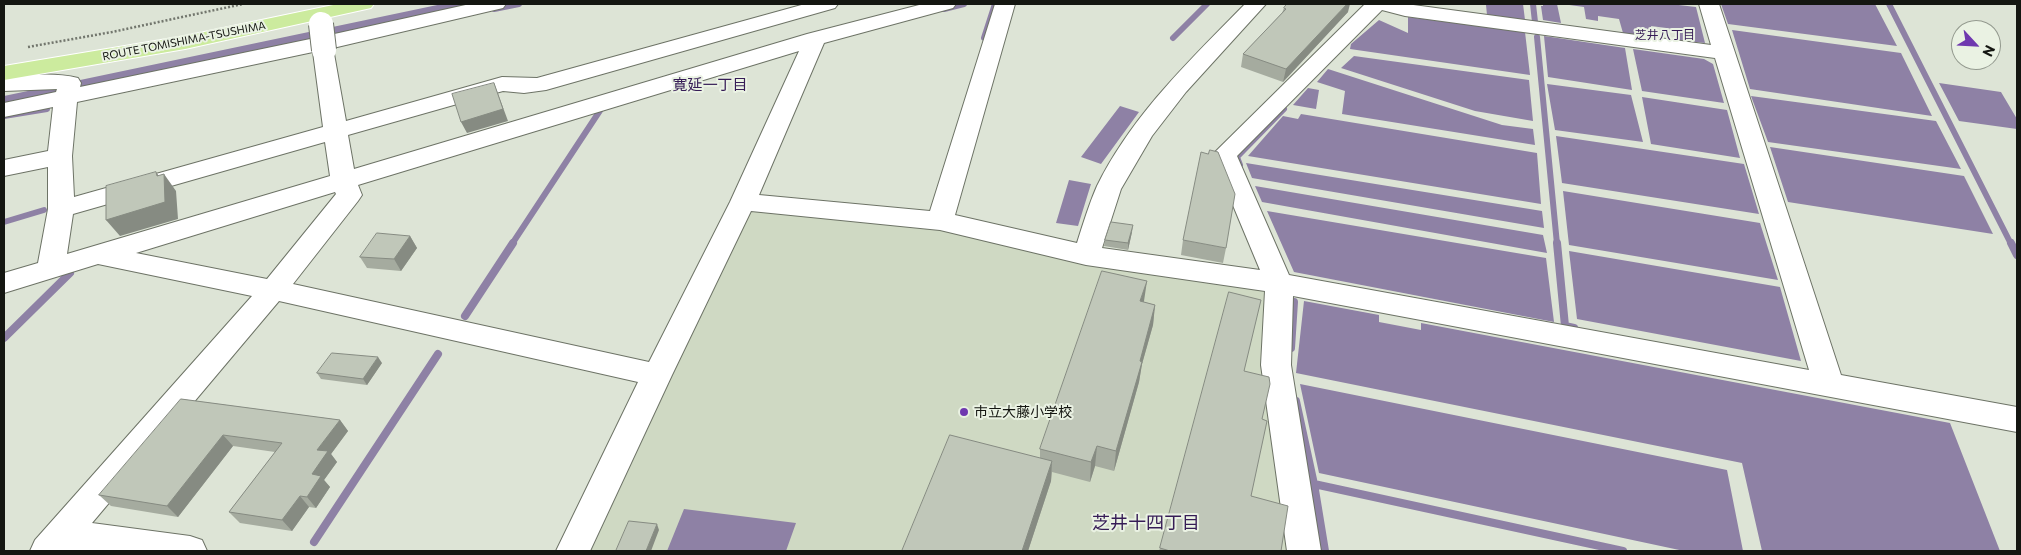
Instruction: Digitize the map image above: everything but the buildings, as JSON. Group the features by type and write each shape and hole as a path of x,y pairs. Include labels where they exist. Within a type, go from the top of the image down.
{"main road":[{"name":"ROUTE TOMISHIMA-TSUSHIMA","path":"4,73 126,54 320,19 364,4"}],"street":[{"path":"4,110 68,92 339,40 496,4"},
{"path":"60,209 502,84 538,85 847,10 946,4"},
{"path":"940,221 1005,4"},
{"path":"1086,256 1112,181 1140,134 1158,108 1256,4"},
{"path":"1304,551 1276,365 1279,283 1224,155 1376,4"},
{"path":"1382,4 1405,10 1724,53"},
{"path":"1709,4 1829,386"},
{"path":"573,551 657,374 743,202 815,39 847,10"},
{"path":"55,542 273,290 349,195 343,181 320,19"},
{"path":"4,283 815,39"},
{"path":"4,84 35,82 68,92"},
{"path":"51,269 60,209 60,156 68,92"},
{"path":"4,168 60,156"},
{"path":"743,202 940,221 1086,256 1279,283 2017,420"},
{"path":"97,254 273,290 657,374"},
{"path":"55,542 190,551"}],"path":[{"path":"21,48 182,18 243,4"}],"shaded area":[{"path":"442,4 474,4 4,104 4,96"},
{"path":"1476,4 1523,4 1525,20 1487,15 1486,5"},
{"path":"1543,4 1557,4 1561,23 1543,20 1541,6"},
{"path":"1562,4 1670,4 1696,7 1705,43 1677,40 1674,29 1651,26 1653,37 1623,33 1619,19 1598,16 1598,21 1586,19 1584,7"},
{"path":"1721,4 1875,4 1897,46 1728,24"},
{"path":"1408,17 1525,32 1530,75 1350,49 1351,44 1379,20 1408,33"},
{"path":"1732,30 1901,53 1932,116 1750,89"},
{"path":"1544,36 1625,48 1632,90 1548,77"},
{"path":"1633,49 1704,59 1713,64 1724,103 1642,91"},
{"path":"1354,56 1529,80 1533,121 1475,111 1341,68"},
{"path":"1328,69 1502,125 1533,129 1535,145 1342,114 1345,91 1317,82"},
{"path":"1939,83 2001,92 2017,119 2017,129 1959,121"},
{"path":"1547,84 1631,95 1643,142 1555,130"},
{"path":"1308,88 1319,90 1316,109 1293,105"},
{"path":"1751,96 1936,121 1961,169 1768,142"},
{"path":"1642,97 1727,110 1740,158 1651,144"},
{"path":"1120,106 1139,112 1101,164 1081,157"},
{"path":"1301,114 1537,153 1541,204 1248,156 1283,116 1298,119"},
{"path":"1556,136 1744,164 1759,214 1562,183"},
{"path":"1770,147 1964,176 1993,234 1788,202"},
{"path":"1246,163 1542,211 1544,228 1252,178"},
{"path":"1069,180 1091,184 1078,226 1056,223"},
{"path":"1255,186 1543,235 1547,253 1262,202"},
{"path":"1563,191 1760,223 1778,280 1569,245"},
{"name":"市立大藤小学校","path":"759,209 940,227 1270,292 1281,459 1292,551 591,551 747,214"},
{"path":"1267,211 1546,258 1554,322 1294,272"},
{"path":"1569,251 1780,287 1801,361 1577,319"},
{"path":"1304,301 1379,315 1379,322 1421,330 1421,323 1950,423 2000,551 1762,551 1742,463 1296,373"},
{"path":"1300,384 1727,470 1743,551 1684,551 1319,473"},
{"path":"684,509 796,523 786,551 667,551"}],"waterway":[{"path":"494,9 519,4"},
{"path":"944,9 964,4"},
{"path":"984,38 995,4"},
{"path":"1173,38 1207,4"},
{"path":"1533,4 1535,22"},
{"path":"1889,4 2011,244"},
{"path":"1537,37 1557,244"},
{"path":"4,116 47,109"},
{"path":"512,244 601,109"},
{"path":"1240,165 1237,157 1284,109"},
{"path":"4,222 44,210"},
{"path":"465,316 513,243"},
{"path":"1557,243 1565,326 1574,328"},
{"path":"2011,243 2017,255"},
{"path":"4,338 70,273"},
{"path":"1291,348 1294,302"},
{"path":"314,542 438,354"},
{"path":"1296,401 1314,484"},
{"path":"1314,484 1623,551"},
{"path":"1314,484 1325,551"}],"place":[{"name":"市立大藤小学校","path":"964,412"}],"district":[{"name":"芝井八丁目","path":"1665,35"},
{"name":"寛延一丁目","path":"710,85"},
{"name":"芝井十四丁目","path":"1146,523"}]}
